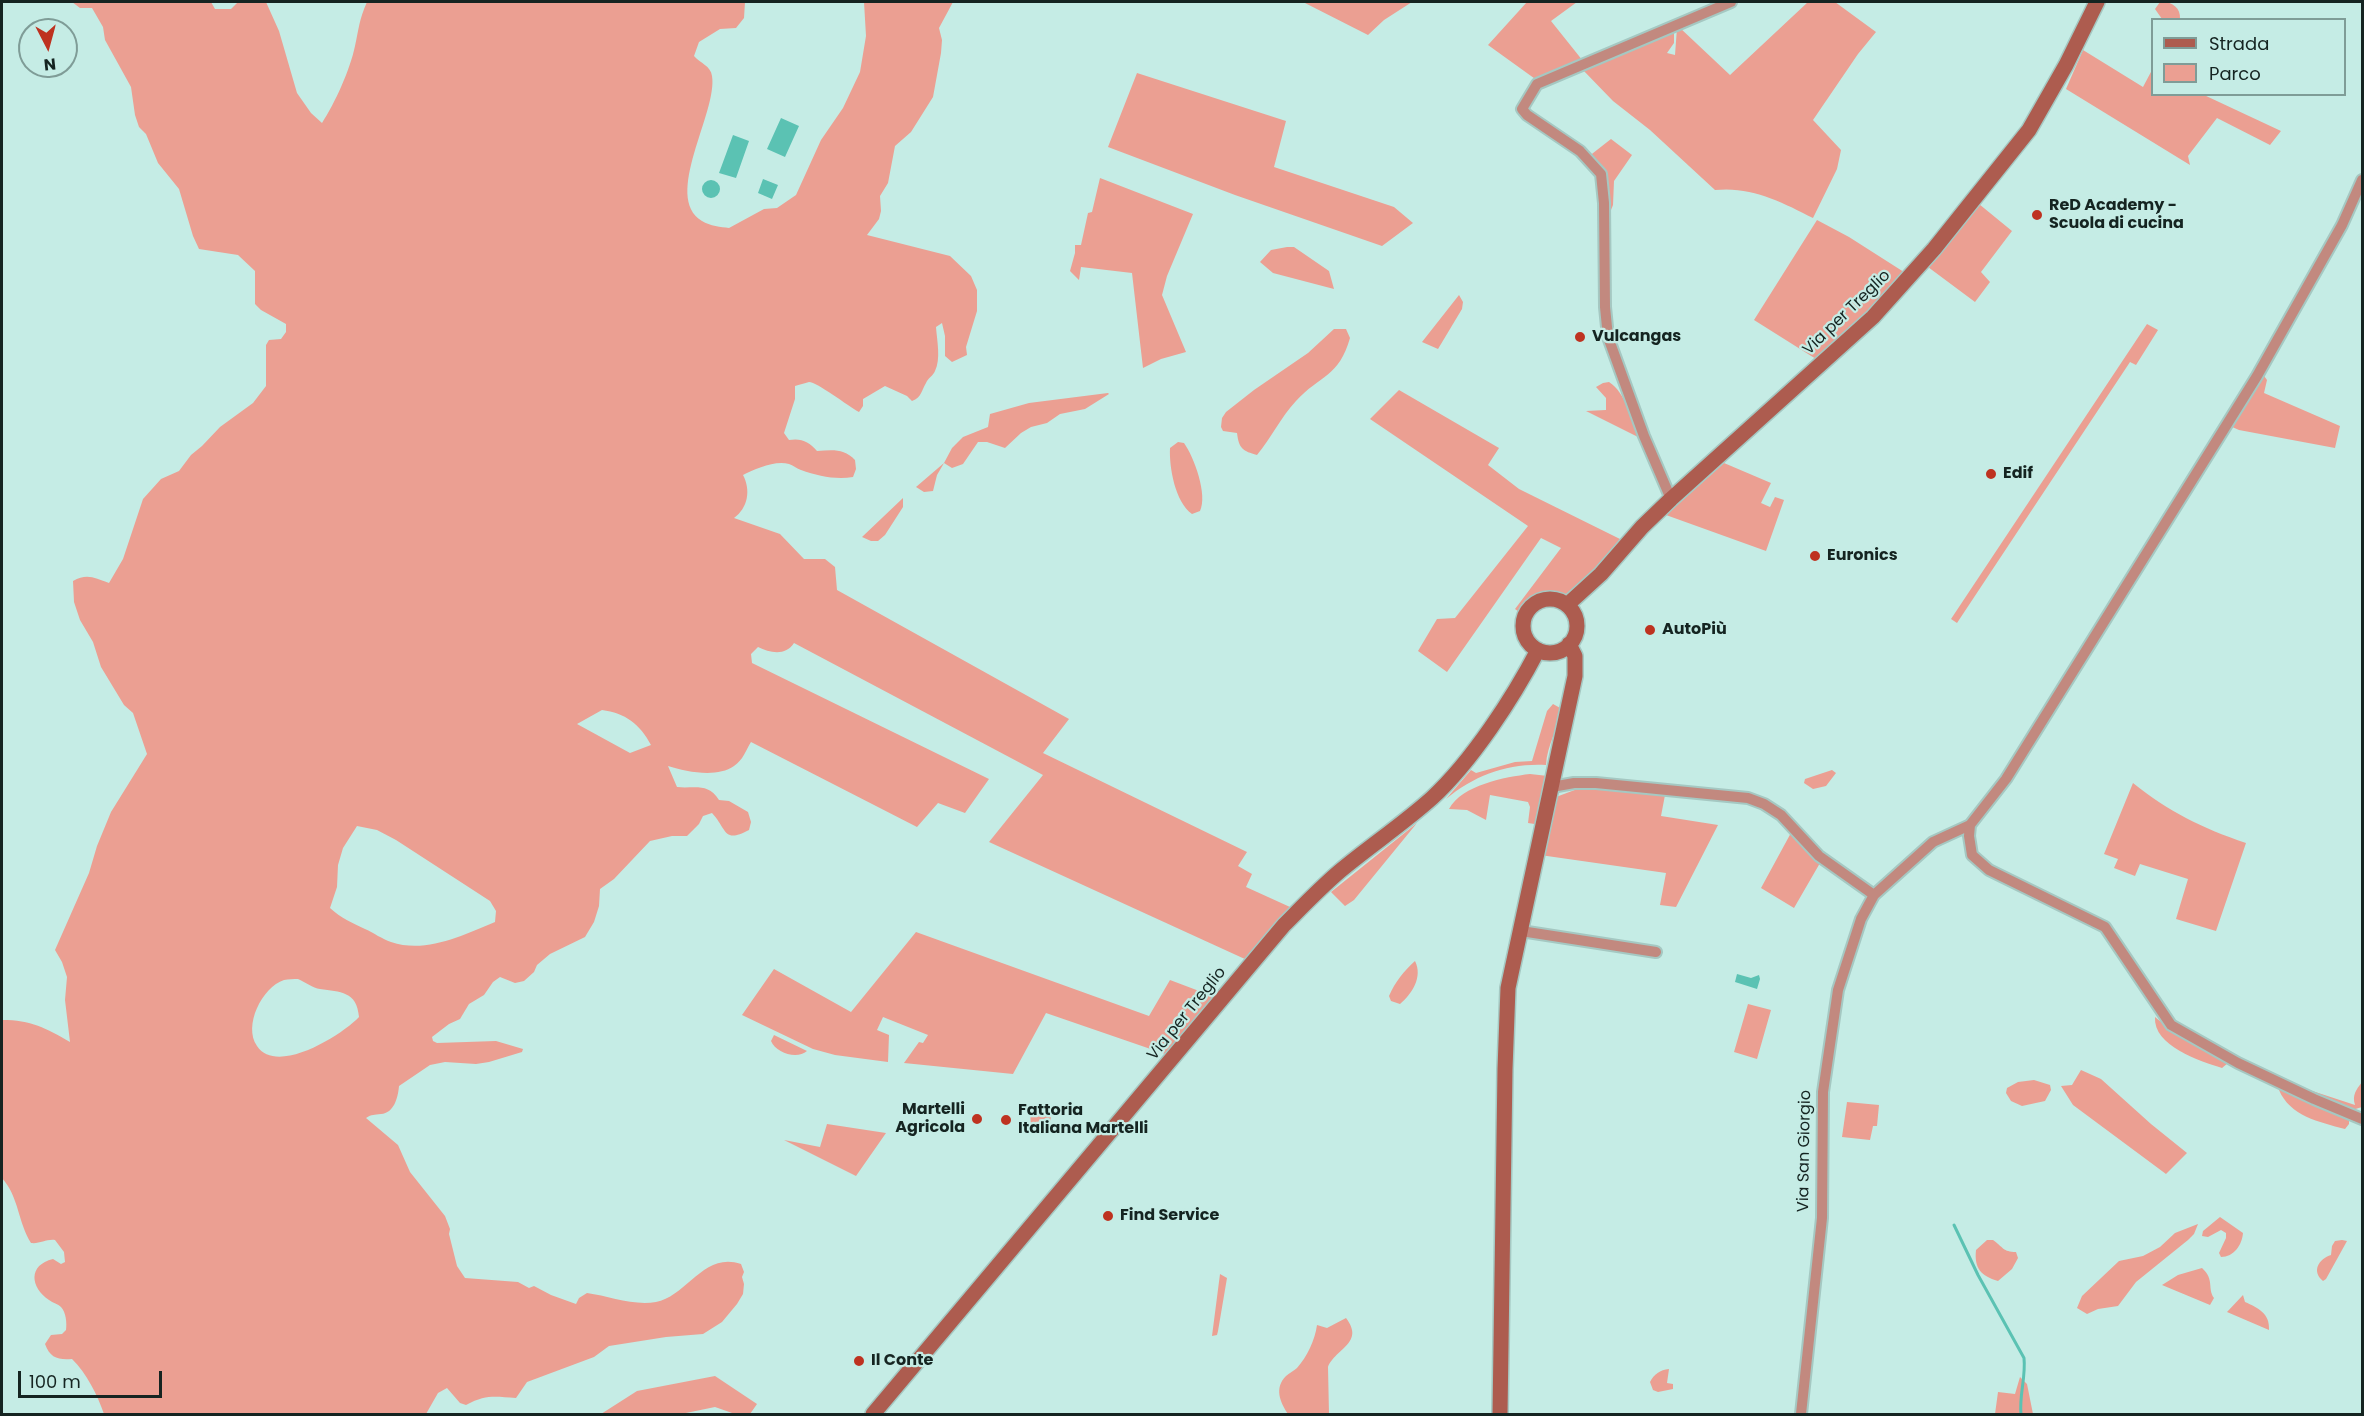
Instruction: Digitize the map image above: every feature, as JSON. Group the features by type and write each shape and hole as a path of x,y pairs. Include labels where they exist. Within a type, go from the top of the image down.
{"main road":[{"name":"Via per Treglio","path":"1567,605 1601,574 1642,527 1671,499 1873,317 1932,252 2029,130 2066,65 2097,2"},
{"path":"1552,599 1567,605 1576,621 1575,634 1569,645 1557,651 1538,650 1526,639 1525,615 1536,603 1552,599"},
{"path":"1500,1414 1508,999 1576,665 1575,656 1569,645"},
{"name":"Via per Treglio","path":"873,1414 1284,925 1333,876 1444,787 1504,708 1538,650"}],"street":[{"path":"1671,499 1644,436 1608,337 1601,174 1580,151 1527,115 1522,109 1537,84 1731,2"},
{"path":"2362,180 2342,225 2247,393 2006,779 1970,825 1969,836 1972,855 1989,870 2105,927 2171,1024 2238,1063 2362,1119"},
{"path":"1552,787 1574,783 1596,783 1748,798 1764,804 1781,815 1819,856 1874,895"},
{"name":"Via San Giorgio","path":"1802,1414 1822,1218 1823,1092 1838,990 1861,919 1874,895 1933,842 1970,825"},
{"path":"1521,931 1656,951"}],"green space":[{"path":"72,2 211,2 215,9 231,9 238,2 266,2 279,31 297,93 311,113 322,123 346,76 367,2 745,2 744,18 736,28 720,29 699,42 694,56 711,73 712,92 689,174 688,193 691,209 702,221 729,228 764,209 777,208 796,195 821,140 843,108 860,72 866,36 864,2 953,2 939,28 942,40 941,53 933,97 911,132 895,146 888,183 880,196 879,219 867,235 950,256 971,276 977,290 977,311 966,347 967,355 952,362 945,356 945,336 942,323 936,327 937,366 918,398 912,401 907,396 885,386 863,399 863,406 859,412 813,383 795,386 795,399 784,433 789,440 805,441 817,451 847,453 855,460 856,469 853,477 820,476 783,463 759,468 743,475 747,487 747,498 739,514 734,518 780,534 804,559 825,559 835,567 837,590 1069,719 1043,753 1247,852 1238,866 1252,874 1246,887 1290,907 1247,960 989,842 1043,775 794,643 782,652 768,651 758,647 751,654 752,663 989,779 965,813 938,803 917,827 751,742 740,761 727,770 702,773 668,766 677,787 705,789 715,794 719,800 729,801 748,812 751,822 749,830 734,836 730,835 726,833 712,813 703,816 699,824 687,836 672,836 650,841 614,879 600,889 599,906 594,922 585,937 550,954 524,981 515,983 500,977 493,982 484,995 469,1004 460,1019 432,1037 437,1043 496,1041 523,1049 522,1052 476,1064 445,1062 430,1065 399,1086 396,1100 389,1111 366,1118 398,1145 410,1172 445,1216 450,1229 449,1234 457,1266 465,1278 518,1282 529,1288 534,1286 576,1304 579,1298 587,1293 630,1302 647,1303 667,1298 716,1264 728,1262 741,1264 744,1272 743,1294 722,1322 703,1334 609,1346 594,1357 527,1382 516,1398 486,1398 466,1405 460,1403 447,1388 438,1393 426,1414 104,1414 91,1385 72,1359 52,1355 45,1344 51,1335 62,1334 66,1330 66,1318 61,1307 49,1300 38,1289 34,1277 39,1266 45,1262 53,1259 61,1264 65,1262 64,1252 55,1240 31,1243 12,1193 2,1178 2,1020 21,1021 38,1026 70,1042 65,1000 67,977 55,950 89,873 111,812 147,754 133,713 124,705 101,667 93,642 80,620 74,602 73,581 87,577 109,583 123,559 143,499 161,479 179,471 191,455 220,427 253,403 266,386 266,345 269,340 281,339 286,332 286,324 255,304 255,271 238,255 199,249 179,189 158,163 146,134 139,127 131,87 105,40 103,27 92,8 80,8","holes":["602,710 618,714 637,725 651,745 630,753 577,724","357,826 377,830 490,901 496,911 495,922 457,937 418,946 404,945 384,939 338,915 330,908 337,887 338,865 343,848","298,979 317,988 346,994 355,1002 359,1017 339,1033 309,1050 279,1057 266,1054 257,1046 253,1038 254,1018 257,1008 269,990 284,980"]},
{"path":"1303,2 1412,2 1384,20 1368,35"},
{"path":"1527,2 1577,2 1551,21 1583,61 1538,81 1488,45"},
{"path":"1808,2 1835,2 1876,32 1858,54 1813,120 1841,150 1837,169 1813,218 1766,196 1741,190 1715,190 1650,130 1613,101 1581,68 1674,29 1674,43 1667,53 1675,55 1677,28 1679,27 1730,75"},
{"path":"2160,2 2168,3 2177,8 2180,18 2161,18 2155,9"},
{"path":"2083,50 2143,87 2151,72 2151,96 2206,96 2281,131 2270,145 2217,118 2188,156 2190,165 2066,89"},
{"path":"1137,73 1286,121 1274,167 1394,207 1413,223 1382,246 1235,195 1108,147"},
{"path":"1611,139 1632,155 1614,181 1613,205 1609,215 1606,189 1588,157"},
{"path":"1100,178 1193,214 1167,276 1162,295 1186,352 1161,359 1143,368 1132,273 1081,267 1079,280 1070,271 1075,245 1081,245 1088,213 1092,212"},
{"path":"1979,204 2012,231 1981,272 1990,282 1975,302 1928,267"},
{"path":"1817,220 1849,237 1907,274 1816,359 1754,320"},
{"path":"1294,247 1329,271 1334,289 1273,273 1260,262 1271,250"},
{"path":"1459,295 1463,302 1462,309 1438,349 1422,342"},
{"path":"2147,324 2158,330 2136,365 2130,362 1957,623 1951,619"},
{"path":"1334,329 1346,329 1350,338 1340,361 1296,401 1257,455 1242,448 1237,433 1223,431 1222,418 1226,412 1308,353"},
{"path":"2262,373 2267,380 2264,393 2340,426 2335,448 2239,430 2230,426"},
{"path":"1609,382 1624,399 1638,437 1586,411 1606,410 1606,398 1596,387"},
{"path":"1399,390 1499,448 1488,465 1519,489 1620,539 1597,572 1582,588 1573,593 1535,597 1527,602 1519,612 1515,609 1561,548 1541,538 1447,672 1418,651 1437,619 1455,618 1528,526 1370,419"},
{"path":"1109,394 1085,409 1060,414 1047,423 1031,427 1005,448 987,442 978,442 963,464 952,468 944,463 952,448 963,437 988,427 990,414 1029,403"},
{"path":"1178,442 1184,443 1188,449 1196,466 1201,486 1200,511 1192,514 1177,493 1172,474 1170,448"},
{"path":"944,463 937,475 933,491 924,492 916,487"},
{"path":"1724,463 1771,483 1761,503 1770,507 1775,497 1784,500 1766,551 1666,515"},
{"path":"903,498 903,507 885,535 878,541 862,537"},
{"path":"1553,704 1562,709 1548,751 1546,765 1518,766 1493,772 1469,783 1446,799 1471,770 1476,773 1515,762 1532,761 1547,711"},
{"path":"1832,770 1836,773 1826,786 1813,789 1804,783 1805,779"},
{"path":"1530,774 1548,776 1541,825 1528,823 1530,807 1528,802 1490,795 1486,820 1467,810 1449,809 1455,801 1474,788 1509,777"},
{"path":"2133,783 2186,818 2246,843 2216,931 2176,919 2188,879 2140,864 2135,876 2114,868 2118,859 2104,854"},
{"path":"1580,788 1665,795 1661,816 1718,825 1676,907 1660,905 1666,873 1540,855 1556,797"},
{"path":"1417,823 1354,900 1345,906 1331,892"},
{"path":"1792,831 1820,863 1794,908 1761,888"},
{"path":"916,932 1149,1016 1170,980 1215,997 1168,1055 1046,1013 1013,1074 904,1063 919,1042 923,1043 928,1035 883,1017 877,1030 889,1035 888,1062 835,1055 813,1049 742,1015 774,969 851,1012"},
{"path":"1415,961 1417,979 1409,995 1400,1004 1391,1001 1389,996 1394,986"},
{"path":"1748,1004 1771,1010 1757,1059 1734,1052"},
{"path":"2155,1017 2172,1031 2228,1063 2222,1068 2179,1051 2162,1036 2156,1027"},
{"path":"774,1035 807,1051 798,1055 782,1052 771,1041"},
{"path":"2081,1070 2101,1079 2187,1153 2166,1174 2073,1105 2061,1086 2072,1085"},
{"path":"2034,1080 2050,1085 2051,1090 2045,1101 2022,1106 2011,1101 2006,1093 2007,1088 2018,1082"},
{"path":"2362,1082 2362,1107 2349,1111 2349,1124 2345,1129 2306,1117 2290,1106 2279,1090 2291,1084 2355,1105 2355,1093"},
{"path":"1847,1102 1879,1105 1877,1126 1873,1126 1870,1140 1842,1137"},
{"path":"1030,1111 1051,1115 1049,1135 1041,1135 1040,1129 1031,1126"},
{"path":"827,1124 886,1133 856,1176 784,1140 820,1147"},
{"path":"2220,1217 2243,1233 2236,1250 2230,1255 2221,1257 2219,1253 2226,1233 2221,1230 2208,1237 2202,1236 2203,1231"},
{"path":"2198,1224 2194,1234 2136,1282 2118,1306 2098,1309 2087,1314 2077,1308 2082,1296 2119,1261 2143,1256 2160,1247 2175,1233"},
{"path":"1987,1240 1993,1240 2006,1250 2016,1252 2018,1258 2012,1269 1998,1281 1983,1274 1976,1262 1976,1250"},
{"path":"2335,1241 2347,1241 2323,1281 2319,1277 2318,1266 2323,1259 2331,1255"},
{"path":"2202,1268 2210,1280 2214,1298 2210,1305 2162,1285 2178,1275"},
{"path":"1220,1274 1227,1278 1217,1335 1212,1336"},
{"path":"2243,1295 2245,1302 2259,1309 2268,1319 2269,1330 2227,1312"},
{"path":"1346,1318 1351,1327 1351,1339 1328,1367 1329,1414 1288,1414 1279,1395 1282,1381 1304,1359 1317,1325 1327,1328"},
{"path":"1669,1369 1667,1383 1673,1384 1673,1389 1658,1392 1653,1390 1650,1382 1653,1377 1660,1371"},
{"path":"715,1376 757,1404 750,1414 735,1414 715,1407 681,1414 601,1414 637,1391"},
{"path":"2020,1377 2027,1384 2033,1414 1995,1414 1998,1392 2015,1394"}],"shaded area":[{"path":"781,118 799,126 785,157 767,149"},
{"path":"733,135 749,141 736,178 719,173"},
{"path":"763,179 778,185 772,199 758,193"},
{"path":"711,180 717,183 720,189 717,195 711,198 705,195 702,189 705,183"},
{"path":"1737,974 1751,978 1759,975 1757,989 1735,982"}],"waterway":[{"path":"1954,1225 1978,1275 2024,1358 2021,1414"}],"place":[{"name":"ReD Academy - Scuola di cucina","path":"2037,215"},
{"name":"Vulcangas","path":"1580,337"},
{"name":"Edif","path":"1991,474"},
{"name":"Euronics","path":"1815,556"},
{"name":"AutoPiù","path":"1650,630"},
{"name":"Martelli Agricola","path":"977,1119"},
{"name":"Fattoria Italiana Martelli","path":"1006,1120"},
{"name":"Find Service","path":"1108,1216"},
{"name":"Il Conte","path":"859,1361"}]}
